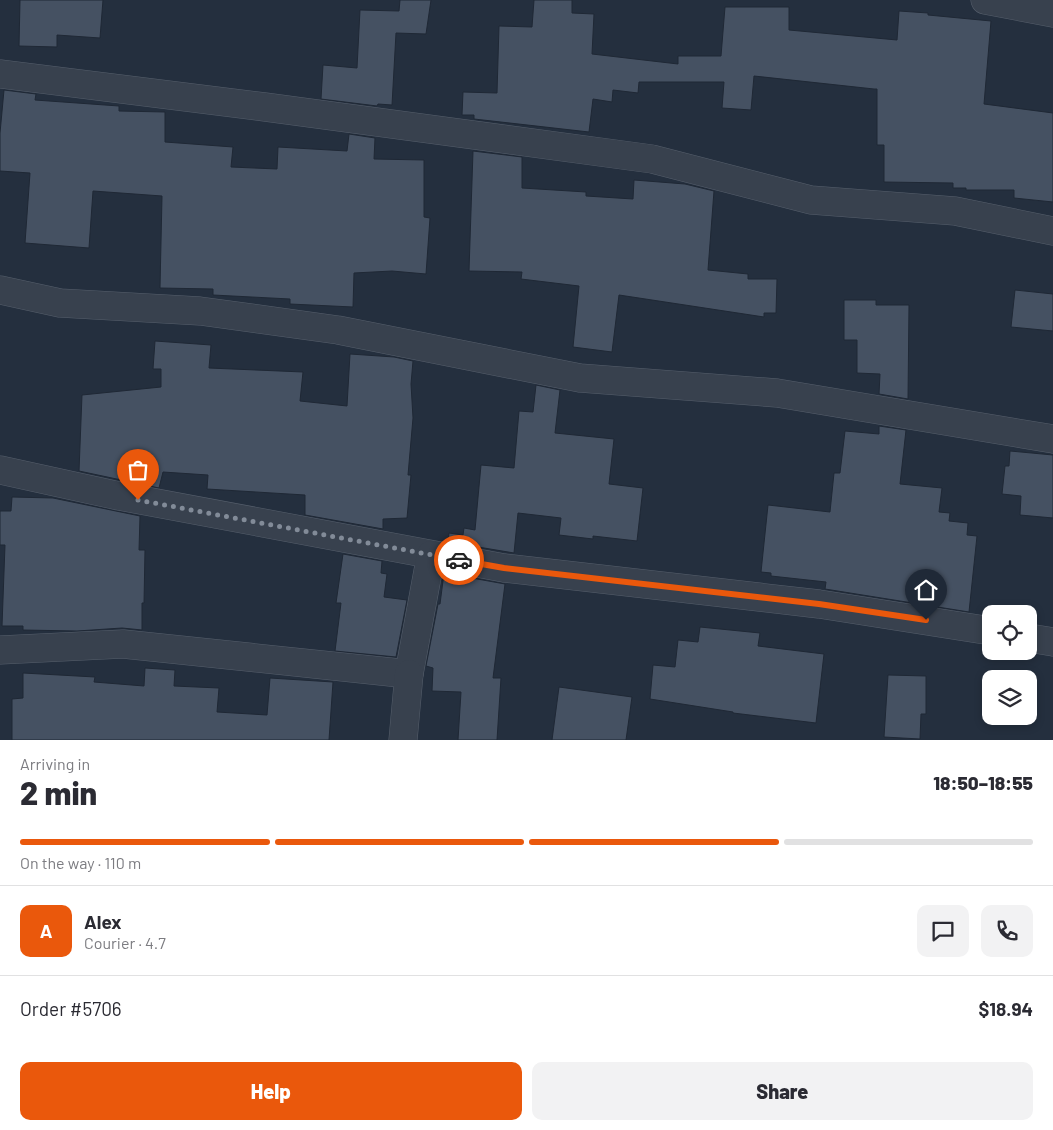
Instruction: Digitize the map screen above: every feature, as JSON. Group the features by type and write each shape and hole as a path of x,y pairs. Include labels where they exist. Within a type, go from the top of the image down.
{"street":[{"path":"985,0 1053,13"},
{"path":"0,74 652,158 811,200 955,210 1053,230"},
{"path":"0,290 60,303 200,311 338,330 580,378 777,393 1053,439"},
{"path":"0,470 119,496 504,568 819,604 982,630"},
{"path":"403,740 403,722 409,674 432,555"},
{"path":"1037,639 1053,642"},
{"path":"0,650 123,644 409,674"}],"building":[{"path":"20,0 103,0 100,38 57,35 57,47 19,46"},
{"path":"400,0 431,0 426,34 396,33 392,105 378,104 377,106 321,99 323,65 357,68 360,10 399,11"},
{"path":"534,0 572,0 572,13 594,14 592,54 678,64 678,56 721,56 725,7 789,7 789,30 897,40 899,11 991,21 984,104 1053,113 1053,202 1014,198 1014,190 966,190 966,188 953,188 953,183 884,182 884,145 877,145 877,89 754,76 751,110 722,108 724,82 639,82 638,93 613,90 612,102 593,99 589,132 474,119 474,115 462,115 463,92 497,93 499,26 532,27"},
{"path":"4,90 36,94 35,100 119,106 119,111 165,112 165,142 233,147 231,167 277,169 278,147 347,151 349,134 375,138 374,159 424,160 424,217 430,218 426,274 392,271 354,273 353,307 290,304 290,299 213,295 213,289 160,288 162,196 93,191 89,248 25,243 30,173 0,171 0,133"},
{"path":"473,151 522,157 522,188 586,192 586,196 633,199 634,180 685,184 714,191 708,270 748,274 748,279 777,279 776,313 764,313 764,317 619,295 612,352 573,347 579,286 521,279 522,272 469,271"},
{"path":"1015,290 1053,294 1053,331 1011,327"},
{"path":"844,300 876,300 876,305 909,305 908,399 879,394 880,374 857,373 857,340 844,340"},
{"path":"155,341 211,345 209,368 303,372 300,401 347,406 350,354 394,357 413,361 411,384 413,418 408,475 411,475 407,518 383,519 383,529 305,515 305,495 207,489 208,475 163,472 159,488 79,471 82,395 161,387 161,369 153,369"},
{"path":"536,385 560,390 555,433 614,439 609,484 643,488 637,541 593,536 593,539 559,535 561,518 518,513 514,553 448,542 449,533 463,535 464,528 475,530 481,465 514,468 519,411 533,412"},
{"path":"879,426 906,430 900,484 942,488 939,512 950,513 949,521 968,523 967,535 977,536 969,612 825,589 826,582 771,576 771,573 761,572 768,505 830,512 834,473 840,473 845,431 879,434"},
{"path":"1010,451 1053,455 1053,518 1020,515 1021,496 1002,494 1005,466 1009,466"},
{"path":"12,497 53,498 140,516 139,550 145,550 142,630 122,628 77,631 23,630 23,626 2,626 5,545 0,545 0,511 11,511"},
{"path":"343,554 382,561 381,573 387,574 384,597 407,600 396,657 335,651 341,603 336,603"},
{"path":"444,573 505,584 493,678 501,678 497,740 458,740 461,692 432,691 433,668 426,666 438,604 440,604"},
{"path":"700,627 760,633 758,646 824,654 816,723 733,713 650,699 653,665 675,667 678,640 698,642"},
{"path":"145,668 175,670 174,686 219,688 217,712 267,715 270,678 333,682 329,740 12,740 12,699 23,698 23,673 95,677 94,682 144,686"},
{"path":"888,675 926,676 926,714 921,714 920,739 884,737"},
{"path":"559,687 632,697 626,740 552,740"}],"way so far":[{"path":"138,500 459,560"}],"route":[{"path":"459,560 504,568 819,604 926,620"}]}
